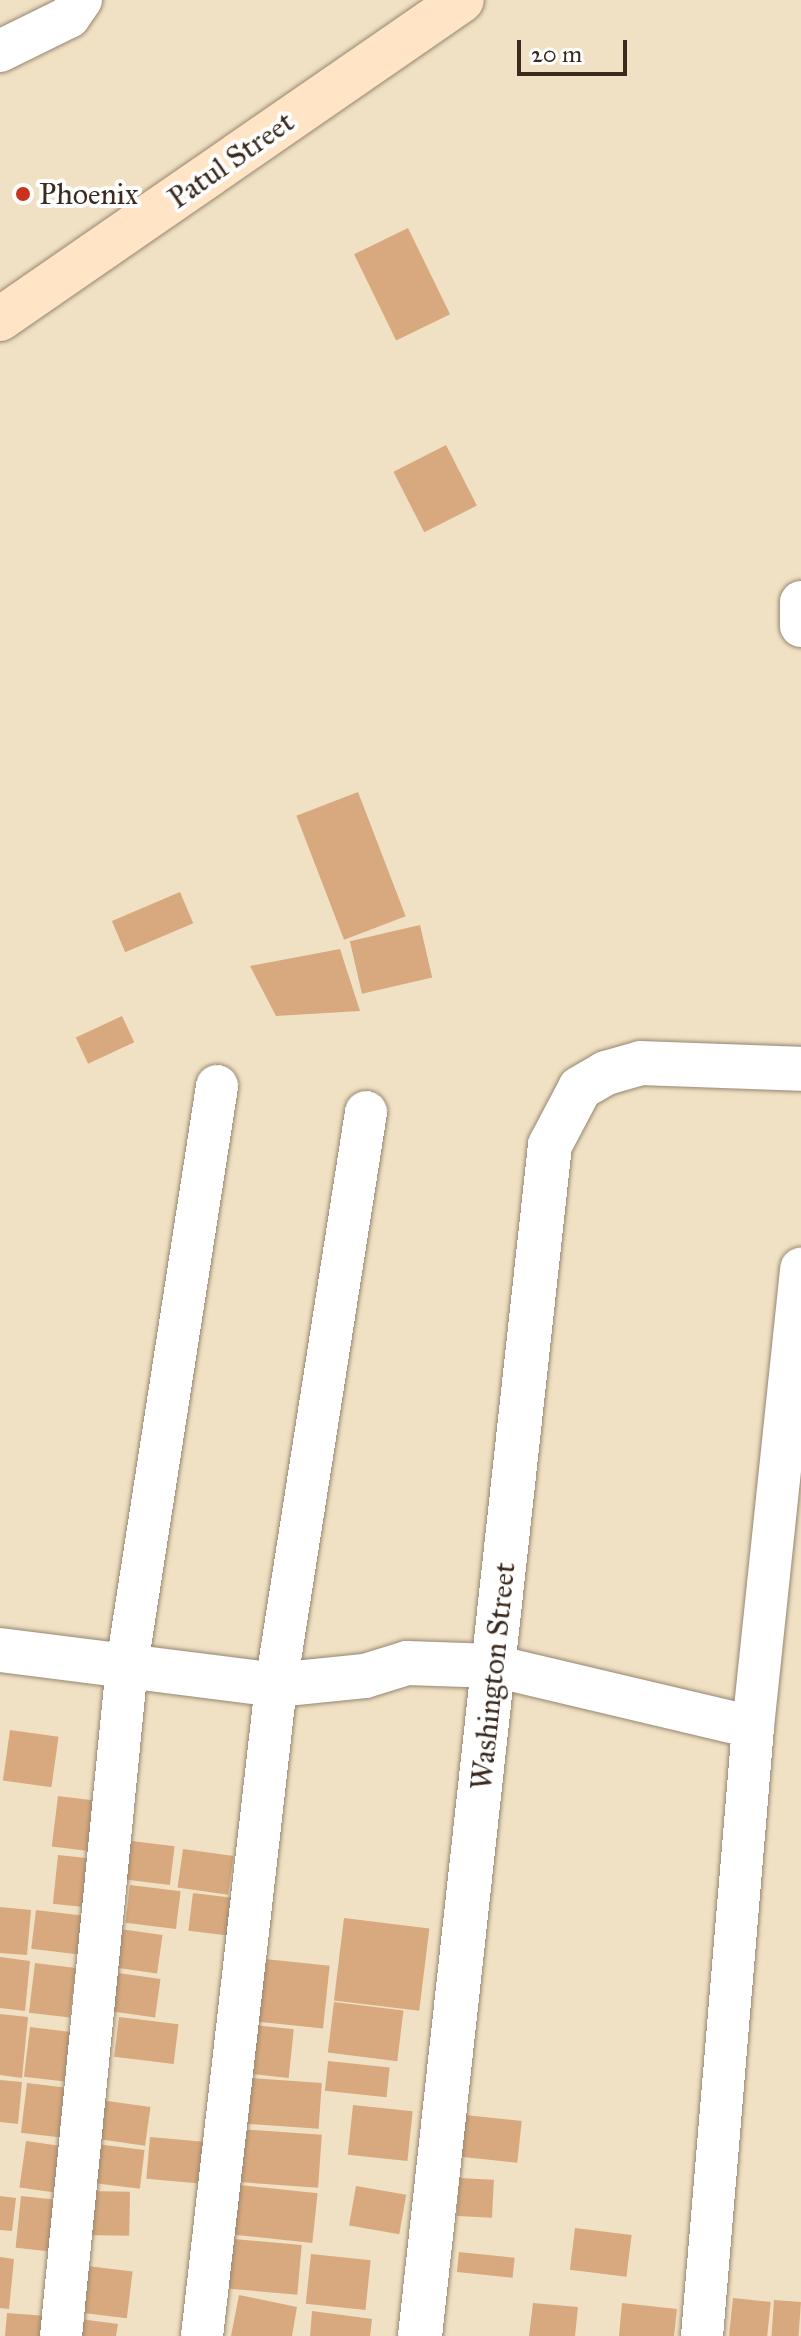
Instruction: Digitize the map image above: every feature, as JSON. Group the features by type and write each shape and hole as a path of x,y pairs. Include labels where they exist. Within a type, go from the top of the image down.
{"main road":[{"name":"Patul Street","path":"0,319 462,0"}],"street":[{"path":"0,51 69,17 81,0"},
{"path":"801,602 801,626"},
{"name":"Washington Street","path":"420,2336 550,1145 580,1088 641,1063 801,1069"},
{"path":"61,2336 127,1665 217,1086"},
{"path":"202,2336 276,1685 366,1112"},
{"path":"702,2336 753,1727 801,1269"},
{"path":"0,1650 276,1685 365,1676 407,1663 494,1666 753,1727"}],"building":[{"path":"408,228 450,314 396,341 354,254"},
{"path":"446,445 477,506 424,532 393,472"},
{"path":"358,792 406,916 344,940 296,816"},
{"path":"180,892 193,923 125,952 112,921"},
{"path":"420,925 432,978 362,994 350,941"},
{"path":"340,949 360,1011 276,1016 250,966"},
{"path":"122,1016 134,1042 88,1064 76,1038"},
{"path":"10,1730 59,1737 51,1787 3,1781"},
{"path":"58,1796 107,1802 100,1853 52,1847"},
{"path":"124,1840 175,1846 170,1885 119,1879"},
{"path":"183,1849 234,1856 228,1895 178,1888"},
{"path":"58,1855 98,1859 93,1908 53,1904"},
{"path":"130,1885 181,1891 176,1929 125,1923"},
{"path":"193,1893 243,1899 238,1937 188,1931"},
{"path":"0,1907 31,1910 27,1955 0,1953"},
{"path":"36,1910 86,1916 81,1955 31,1949"},
{"path":"344,1918 429,1928 419,2011 334,2000"},
{"path":"113,1928 163,1935 157,1974 108,1967"},
{"path":"0,1957 30,1961 25,2011 0,2008"},
{"path":"265,1959 330,1966 323,2028 258,2022"},
{"path":"35,1963 76,1968 70,2018 29,2013"},
{"path":"111,1972 161,1979 155,2018 106,2011"},
{"path":"334,2002 403,2011 397,2061 328,2053"},
{"path":"0,2014 28,2017 22,2078 0,2075"},
{"path":"119,2017 179,2024 174,2064 114,2057"},
{"path":"254,2025 294,2029 289,2078 249,2074"},
{"path":"30,2027 71,2032 65,2082 24,2077"},
{"path":"328,2061 390,2067 387,2097 325,2091"},
{"path":"251,2078 322,2083 319,2129 248,2124"},
{"path":"0,2080 22,2082 18,2124 0,2122"},
{"path":"27,2083 67,2088 61,2138 21,2133"},
{"path":"100,2100 151,2107 145,2146 95,2139"},
{"path":"353,2105 413,2111 407,2161 348,2155"},
{"path":"465,2115 522,2121 517,2163 461,2157"},
{"path":"239,2129 322,2135 318,2188 235,2182"},
{"path":"150,2137 215,2143 211,2185 146,2179"},
{"path":"26,2141 67,2147 60,2193 19,2188"},
{"path":"88,2143 145,2150 140,2189 83,2182"},
{"path":"459,2178 494,2180 492,2218 457,2216"},
{"path":"239,2185 318,2193 312,2243 234,2235"},
{"path":"356,2186 406,2195 399,2234 349,2225"},
{"path":"85,2191 130,2192 129,2236 84,2235"},
{"path":"0,2196 16,2198 12,2231 0,2230"},
{"path":"21,2196 66,2201 60,2252 16,2248"},
{"path":"575,2228 632,2235 626,2277 570,2270"},
{"path":"223,2238 302,2245 297,2295 219,2288"},
{"path":"459,2252 515,2258 513,2278 457,2272"},
{"path":"311,2254 371,2260 365,2310 306,2304"},
{"path":"0,2257 14,2259 9,2309 0,2308"},
{"path":"79,2265 133,2272 127,2318 73,2312"},
{"path":"239,2295 297,2307 292,2336 231,2336"},
{"path":"733,2298 771,2302 767,2336 729,2336"},
{"path":"774,2300 801,2302 799,2336 771,2336"},
{"path":"533,2303 578,2307 575,2336 529,2336"},
{"path":"622,2303 677,2309 674,2336 619,2336"},
{"path":"312,2311 372,2319 370,2336 310,2336"},
{"path":"7,2313 47,2316 46,2336 5,2336"},
{"path":"73,2318 118,2324 116,2336 71,2336"}],"place":[{"name":"Phoenix","path":"23,194"}]}
